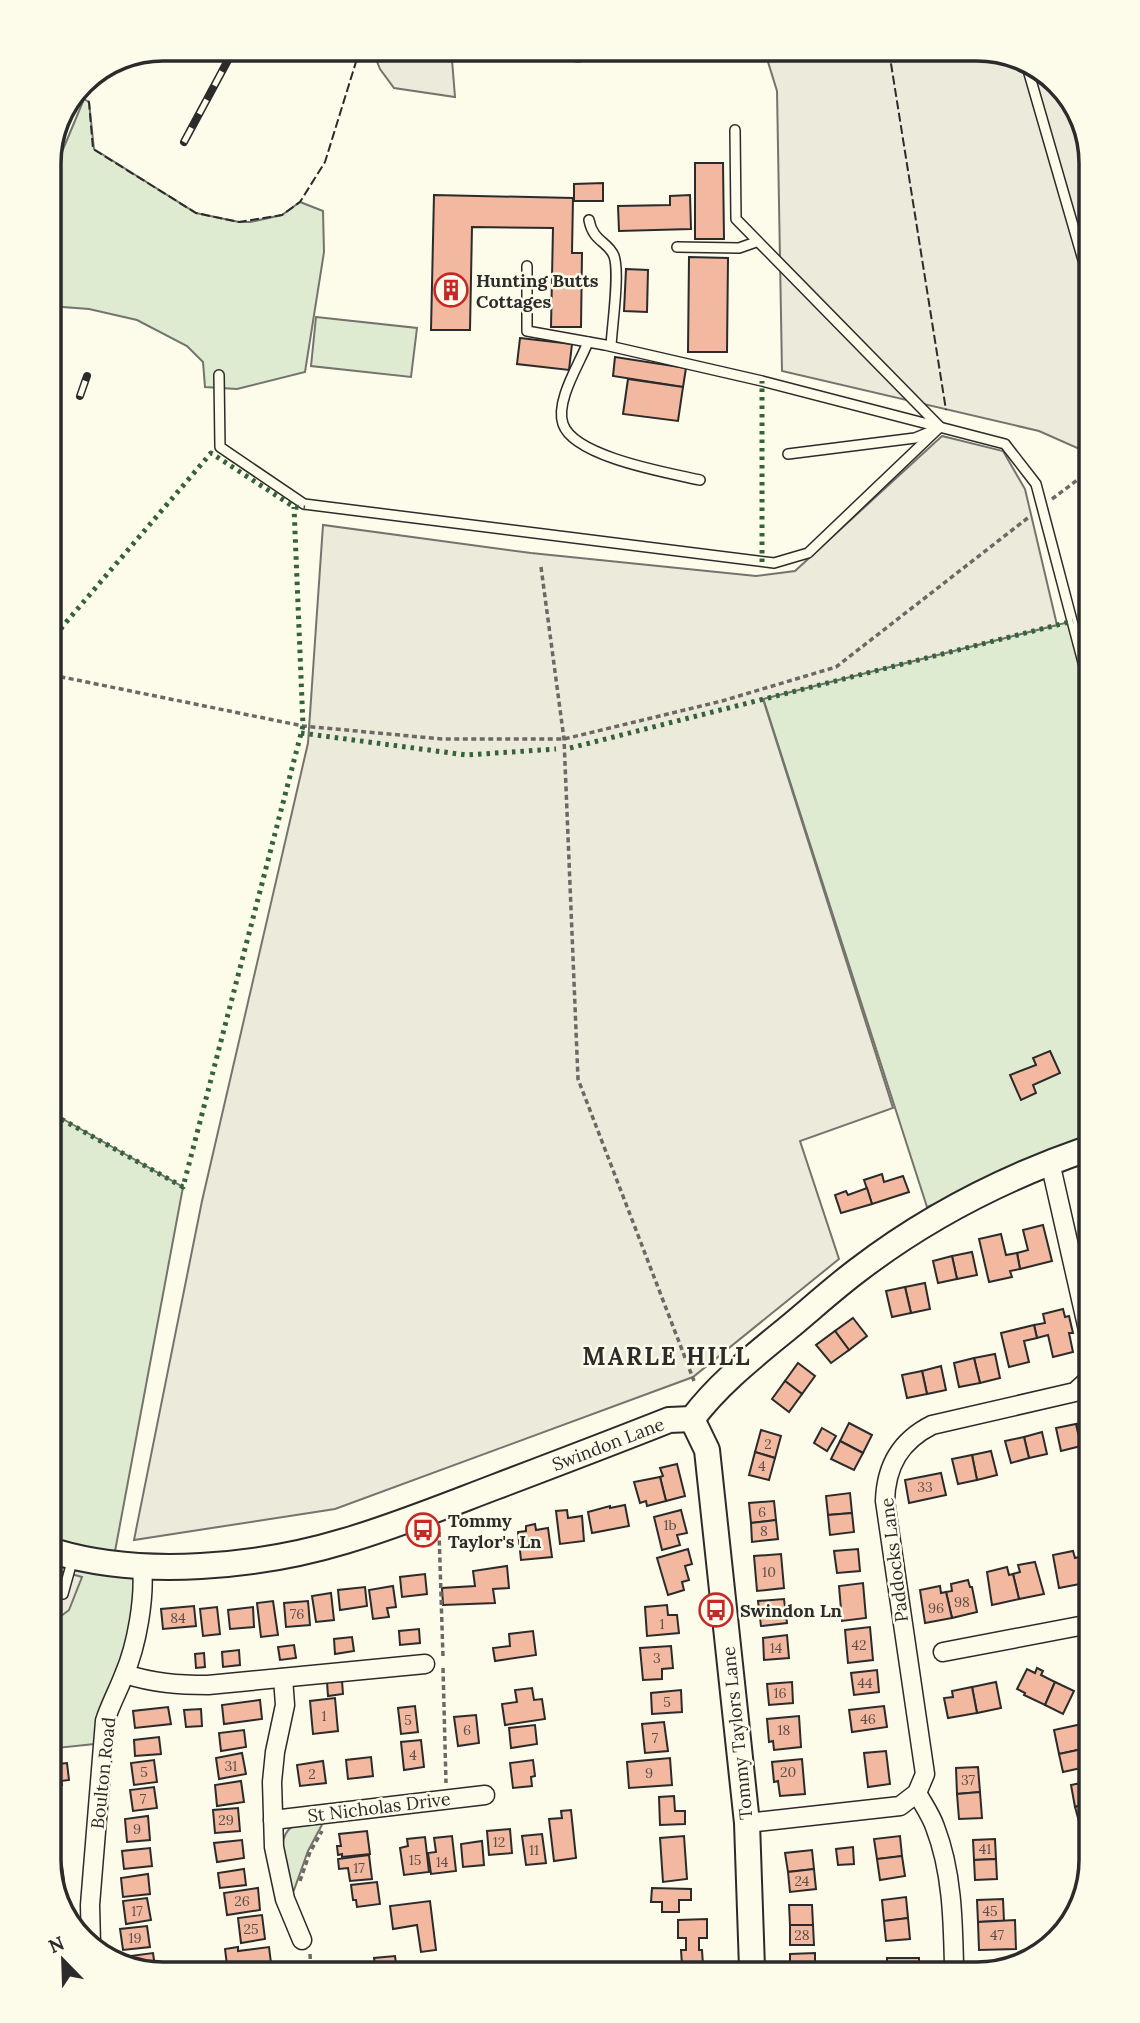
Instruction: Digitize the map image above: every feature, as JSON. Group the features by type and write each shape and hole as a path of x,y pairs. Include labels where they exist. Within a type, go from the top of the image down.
{"street":[{"path":"698,1412 727,1378 859,1269 981,1194 1050,1162 1079,1152"},
{"path":"1050,1162 1079,1290"},
{"name":"Paddocks Lane","path":"917,1793 925,1774 885,1501 888,1473 901,1449 920,1431 932,1425 1075,1392 1079,1388"},
{"name":"Swindon Lane","path":"65,1554 142,1566 229,1563 307,1551 438,1509 668,1420 698,1412"},
{"name":"Tommy Taylors Lane","path":"698,1412 707,1450 747,1822 752,1962"},
{"name":"Boulton Road","path":"91,1925 105,1721 125,1674 141,1601 142,1566"},
{"path":"943,1652 1079,1626"},
{"path":"125,1674 149,1682 176,1685 425,1664"},
{"path":"283,1678 285,1706 275,1752 272,1820 278,1873 302,1940"},
{"path":"747,1822 900,1806 917,1793 935,1825 948,1874 952,1902 954,1962"},
{"name":"St Nicholas Drive","path":"272,1820 485,1795"}],"lane":[{"path":"1030,76 1079,246"},
{"path":"735,130 736,219 940,427"},
{"path":"589,220 598,240 607,246 614,257 611,346"},
{"path":"677,247 739,248 757,242"},
{"path":"527,266 527,331 611,346 787,387 1005,444 1035,484 1079,647"},
{"path":"588,342 568,386 563,406 563,424 575,439 591,451 657,471 701,480"},
{"path":"219,375 220,447 304,504 774,563 808,553 940,427"},
{"path":"788,454 915,438 940,427"},
{"path":"61,1594 65,1554"}],"path":[{"path":"61,677 303,726 442,740 564,739 722,701 836,667 1079,479"},
{"path":"541,567 564,739 578,1079 698,1412"},
{"path":"438,1509 447,1799"},
{"path":"290,1910 310,1852 332,1813"}],"green space":[{"path":"84,99 89,102 94,149 196,213 250,222 282,215 300,202 323,211 324,252 305,372 237,389 205,387 203,362 187,346 137,320 89,309 61,307 61,153"},
{"path":"316,317 417,328 411,377 311,366"},
{"path":"1073,621 1079,648 1079,1152 927,1207 763,698"},
{"path":"61,1118 183,1187 113,1562 143,1582 104,1743 61,1748"},
{"path":"324,1821 308,1851 294,1890 287,1886 284,1870 282,1852 285,1836 289,1829 296,1825"}],"shaded area":[{"path":"377,61 452,61 455,97 394,88"},
{"path":"768,61 984,61 1010,67 1034,78 1058,101 1071,124 1079,163 1079,449 1039,431 782,371 777,91"},
{"path":"942,436 1003,451 1025,489 1057,625 763,699 893,1108 800,1141 839,1259 693,1377 335,1509 134,1540 202,1201 308,743 323,525 531,553 756,576 795,571"},
{"path":"61,1571 82,1577 69,1610 61,1616"}],"building":[{"path":"695,163 723,163 724,239 695,239"},
{"path":"603,183 603,201 574,201 574,184"},
{"name":"Hunting Butts Cottages","path":"434,195 573,198 572,253 582,253 581,327 551,327 553,228 472,227 470,330 431,330"},
{"path":"690,195 691,229 619,231 618,206 670,205 670,196"},
{"path":"689,257 728,258 727,352 688,352"},
{"path":"626,269 648,270 647,312 624,311"},
{"path":"520,338 572,344 569,370 517,364"},
{"path":"615,357 686,368 683,387 613,376"},
{"path":"628,379 683,387 678,421 623,414"},
{"path":"1050,1051 1060,1073 1033,1085 1036,1093 1021,1100 1010,1075 1036,1065 1033,1058"},
{"path":"882,1174 884,1182 903,1176 909,1192 872,1204 864,1180"},
{"path":"867,1188 872,1204 841,1213 835,1195 846,1191 848,1195"},
{"path":"1043,1225 1052,1261 1020,1269 1017,1253 1028,1250 1023,1230"},
{"path":"1001,1234 1006,1255 1017,1253 1020,1269 1010,1271 1012,1277 989,1282 979,1239"},
{"path":"972,1252 977,1275 957,1279 952,1256"},
{"path":"952,1256 957,1279 938,1283 933,1261"},
{"path":"925,1283 930,1309 911,1313 905,1287"},
{"path":"905,1287 911,1313 892,1317 886,1291"},
{"path":"1063,1309 1065,1317 1069,1316 1073,1333 1069,1333 1073,1352 1053,1357 1048,1335 1037,1338 1034,1325 1045,1323 1043,1314"},
{"path":"853,1318 867,1336 849,1350 835,1331"},
{"path":"1034,1325 1037,1338 1024,1341 1029,1362 1009,1367 1001,1333"},
{"path":"835,1331 849,1350 831,1363 816,1345"},
{"path":"995,1354 1000,1378 980,1383 974,1358"},
{"path":"974,1358 980,1383 959,1387 954,1363"},
{"path":"798,1363 815,1376 802,1394 785,1381"},
{"path":"941,1366 946,1390 927,1394 922,1371"},
{"path":"922,1371 927,1394 907,1398 902,1375"},
{"path":"785,1381 802,1394 789,1412 772,1399"},
{"path":"849,1423 872,1435 863,1453 840,1441"},
{"path":"1076,1424 1079,1446 1061,1451 1056,1428"},
{"path":"822,1428 836,1436 827,1451 814,1443"},
{"path":"761,1430 781,1436 775,1458 755,1452"},
{"path":"1042,1432 1047,1454 1029,1458 1024,1437"},
{"path":"1024,1437 1029,1458 1011,1463 1005,1441"},
{"path":"840,1441 863,1453 854,1470 831,1459"},
{"path":"991,1451 997,1475 977,1480 972,1455"},
{"path":"755,1452 775,1458 769,1480 749,1475"},
{"path":"972,1455 977,1480 958,1484 952,1459"},
{"path":"677,1464 685,1496 666,1501 660,1468"},
{"path":"941,1473 946,1495 909,1503 905,1480"},
{"path":"660,1477 666,1501 647,1506 646,1501 640,1503 634,1482"},
{"path":"850,1493 852,1513 828,1515 826,1496"},
{"path":"774,1501 776,1520 751,1523 749,1503"},
{"path":"625,1505 629,1526 592,1533 588,1512"},
{"path":"567,1510 568,1518 582,1516 584,1541 560,1544 556,1511"},
{"path":"681,1510 687,1533 677,1535 680,1545 662,1550 654,1517"},
{"path":"852,1513 854,1532 830,1535 828,1515"},
{"path":"776,1520 778,1539 752,1542 751,1523"},
{"path":"535,1524 536,1530 548,1528 552,1557 521,1560 518,1532 526,1531 526,1526"},
{"path":"688,1549 692,1564 685,1566 689,1580 682,1582 684,1590 668,1595 657,1558"},
{"path":"858,1549 860,1571 837,1573 834,1551"},
{"path":"1073,1551 1075,1558 1079,1557 1079,1584 1059,1588 1053,1555"},
{"path":"781,1554 784,1588 757,1591 754,1556"},
{"path":"1035,1562 1044,1594 1019,1599 1013,1574 1020,1572 1018,1565"},
{"path":"507,1566 509,1588 493,1589 495,1603 443,1605 442,1588 475,1586 473,1571"},
{"path":"1007,1567 1009,1575 1013,1574 1019,1599 992,1605 987,1572"},
{"path":"425,1574 427,1594 402,1597 400,1577"},
{"path":"968,1580 977,1612 952,1618 946,1592 952,1591 951,1584"},
{"path":"863,1583 866,1618 842,1621 839,1586"},
{"path":"393,1586 396,1607 387,1608 389,1617 373,1619 369,1590"},
{"path":"940,1586 941,1593 946,1592 952,1618 925,1623 920,1590"},
{"path":"365,1587 367,1606 340,1610 338,1590"},
{"path":"331,1593 334,1620 316,1622 312,1596"},
{"path":"784,1599 787,1623 761,1626 758,1601"},
{"path":"273,1601 278,1635 261,1637 257,1603"},
{"path":"308,1601 310,1625 286,1627 284,1603"},
{"path":"667,1605 668,1615 677,1615 679,1633 647,1636 645,1607"},
{"path":"194,1606 196,1626 163,1629 161,1609"},
{"path":"217,1607 220,1634 203,1636 200,1609"},
{"path":"253,1607 254,1627 230,1629 228,1610"},
{"path":"870,1627 873,1660 848,1663 845,1630"},
{"path":"419,1629 420,1643 400,1645 399,1631"},
{"path":"533,1631 536,1655 495,1661 493,1648 510,1646 509,1634"},
{"path":"787,1635 789,1658 764,1660 763,1638"},
{"path":"352,1637 354,1651 335,1654 334,1639"},
{"path":"294,1645 296,1658 280,1660 278,1647"},
{"path":"671,1646 673,1668 662,1669 662,1679 643,1680 640,1648"},
{"path":"239,1650 240,1665 223,1667 222,1652"},
{"path":"204,1653 205,1667 196,1668 195,1654"},
{"path":"1037,1668 1043,1671 1041,1675 1055,1682 1045,1705 1017,1689 1027,1669 1035,1673"},
{"path":"877,1670 879,1692 854,1695 851,1673"},
{"path":"342,1681 343,1694 328,1696 327,1682"},
{"path":"792,1682 793,1703 769,1705 767,1684"},
{"path":"996,1682 1001,1708 977,1713 972,1687"},
{"path":"1055,1682 1074,1691 1063,1714 1045,1705"},
{"path":"972,1687 977,1713 948,1718 944,1698 953,1697 952,1691"},
{"path":"532,1688 534,1700 542,1699 545,1719 505,1725 502,1704 517,1702 515,1690"},
{"path":"681,1690 682,1712 652,1714 651,1693"},
{"path":"335,1698 338,1731 313,1734 310,1701"},
{"path":"260,1700 262,1719 224,1724 222,1705"},
{"path":"415,1706 418,1732 401,1734 398,1708"},
{"path":"884,1706 887,1727 852,1732 849,1710"},
{"path":"168,1707 171,1724 135,1728 133,1711"},
{"path":"201,1709 202,1726 186,1727 184,1710"},
{"path":"476,1715 479,1743 458,1746 454,1717"},
{"path":"799,1716 801,1747 774,1750 773,1741 769,1742 767,1719"},
{"path":"664,1722 668,1751 645,1753 642,1724"},
{"path":"535,1725 537,1744 511,1748 509,1728"},
{"path":"1079,1725 1079,1750 1059,1754 1054,1730"},
{"path":"244,1730 246,1747 221,1751 219,1733"},
{"path":"159,1737 161,1754 135,1756 134,1740"},
{"path":"421,1740 424,1767 404,1770 401,1742"},
{"path":"1079,1750 1079,1768 1063,1772 1059,1754"},
{"path":"886,1751 890,1784 868,1787 864,1753"},
{"path":"242,1753 246,1774 219,1779 216,1758"},
{"path":"371,1757 373,1776 348,1779 346,1760"},
{"path":"670,1758 672,1785 629,1788 627,1762"},
{"path":"802,1759 805,1794 780,1796 778,1781 774,1782 772,1762"},
{"path":"154,1760 157,1782 134,1785 131,1763"},
{"path":"533,1760 535,1776 531,1777 532,1786 513,1788 510,1763"},
{"path":"323,1761 326,1783 300,1786 297,1765"},
{"path":"67,1763 69,1780 61,1781 61,1764"},
{"path":"978,1767 980,1792 957,1794 956,1768"},
{"path":"241,1781 244,1802 217,1806 215,1785"},
{"path":"1079,1783 1079,1806 1075,1807 1071,1785"},
{"path":"154,1787 157,1808 133,1811 130,1790"},
{"path":"980,1792 982,1818 959,1819 957,1794"},
{"path":"674,1796 675,1811 685,1811 685,1824 660,1825 659,1797"},
{"path":"1079,1806 1079,1821 1075,1807"},
{"path":"238,1808 240,1831 215,1833 213,1810"},
{"path":"571,1810 576,1858 554,1861 549,1819 562,1818 561,1811"},
{"path":"148,1816 150,1840 127,1842 125,1819"},
{"path":"510,1829 512,1853 489,1855 487,1831"},
{"path":"367,1831 370,1854 342,1857 342,1854 338,1855 337,1846 341,1846 339,1834"},
{"path":"542,1834 546,1863 526,1865 522,1836"},
{"path":"452,1836 456,1871 431,1874 428,1853 436,1852 434,1838"},
{"path":"684,1836 687,1879 663,1882 660,1838"},
{"path":"900,1836 902,1856 877,1859 874,1839"},
{"path":"425,1837 429,1872 404,1875 400,1848 408,1846 407,1839"},
{"path":"995,1839 996,1859 974,1860 973,1840"},
{"path":"242,1840 244,1858 217,1862 214,1843"},
{"path":"482,1841 484,1865 463,1867 461,1844"},
{"path":"853,1847 854,1864 838,1865 836,1849"},
{"path":"150,1848 152,1866 124,1869 122,1851"},
{"path":"812,1850 814,1869 788,1872 785,1853"},
{"path":"369,1855 372,1879 350,1881 348,1868 339,1869 338,1859"},
{"path":"902,1856 905,1876 880,1880 877,1859"},
{"path":"996,1859 997,1879 975,1880 974,1860"},
{"path":"244,1869 246,1885 220,1888 218,1873"},
{"path":"814,1869 816,1889 790,1892 788,1872"},
{"path":"148,1874 150,1894 123,1897 121,1878"},
{"path":"377,1882 380,1904 357,1907 351,1885"},
{"path":"258,1888 260,1910 227,1915 224,1893"},
{"path":"652,1888 691,1889 691,1900 679,1900 679,1912 662,1912 662,1902 651,1902"},
{"path":"906,1897 908,1918 884,1921 882,1900"},
{"path":"147,1898 151,1920 126,1924 123,1901"},
{"path":"1003,1899 1004,1921 978,1922 977,1900"},
{"path":"430,1901 436,1950 421,1952 417,1925 393,1929 390,1906"},
{"path":"789,1905 812,1905 813,1925 790,1925"},
{"path":"262,1915 265,1939 241,1943 238,1918"},
{"path":"908,1918 910,1939 886,1941 884,1921"},
{"path":"707,1919 707,1938 699,1938 703,1962 682,1962 681,1950 686,1950 686,1938 678,1938 678,1920"},
{"path":"1015,1920 1016,1949 979,1950 978,1922"},
{"path":"790,1925 813,1925 814,1945 790,1945"},
{"path":"147,1926 150,1947 123,1950 120,1929"},
{"path":"238,1947 238,1951 269,1947 271,1962 227,1962 225,1949"},
{"path":"153,1953 154,1962 143,1960 130,1956"},
{"path":"815,1953 815,1962 790,1962 790,1954"},
{"path":"395,1956 396,1962 375,1962 374,1958"},
{"path":"887,1958 919,1958 919,1962 887,1962"}],"railway":[{"path":"184,142 228,61"},
{"path":"80,396 87,376"}],"hedge":[{"path":"762,381 762,562"},
{"path":"61,630 211,453 294,507 305,508"},
{"path":"61,1119 183,1187 303,726 294,507"},
{"path":"570,748 1073,621"},
{"path":"301,733 466,755 556,749"}],"fence":[{"path":"84,99 89,102 93,149 196,213 239,222 282,215 300,202 325,162 356,61"},
{"path":"891,61 946,410"}],"place":[{"name":"Hunting Butts Cottages","path":"451,290"},
{"name":"Tommy Taylor's Ln","path":"423,1530"},
{"name":"Swindon Ln","path":"716,1610"}],"district":[{"name":"MARLE HILL","path":"667,1356"}]}
